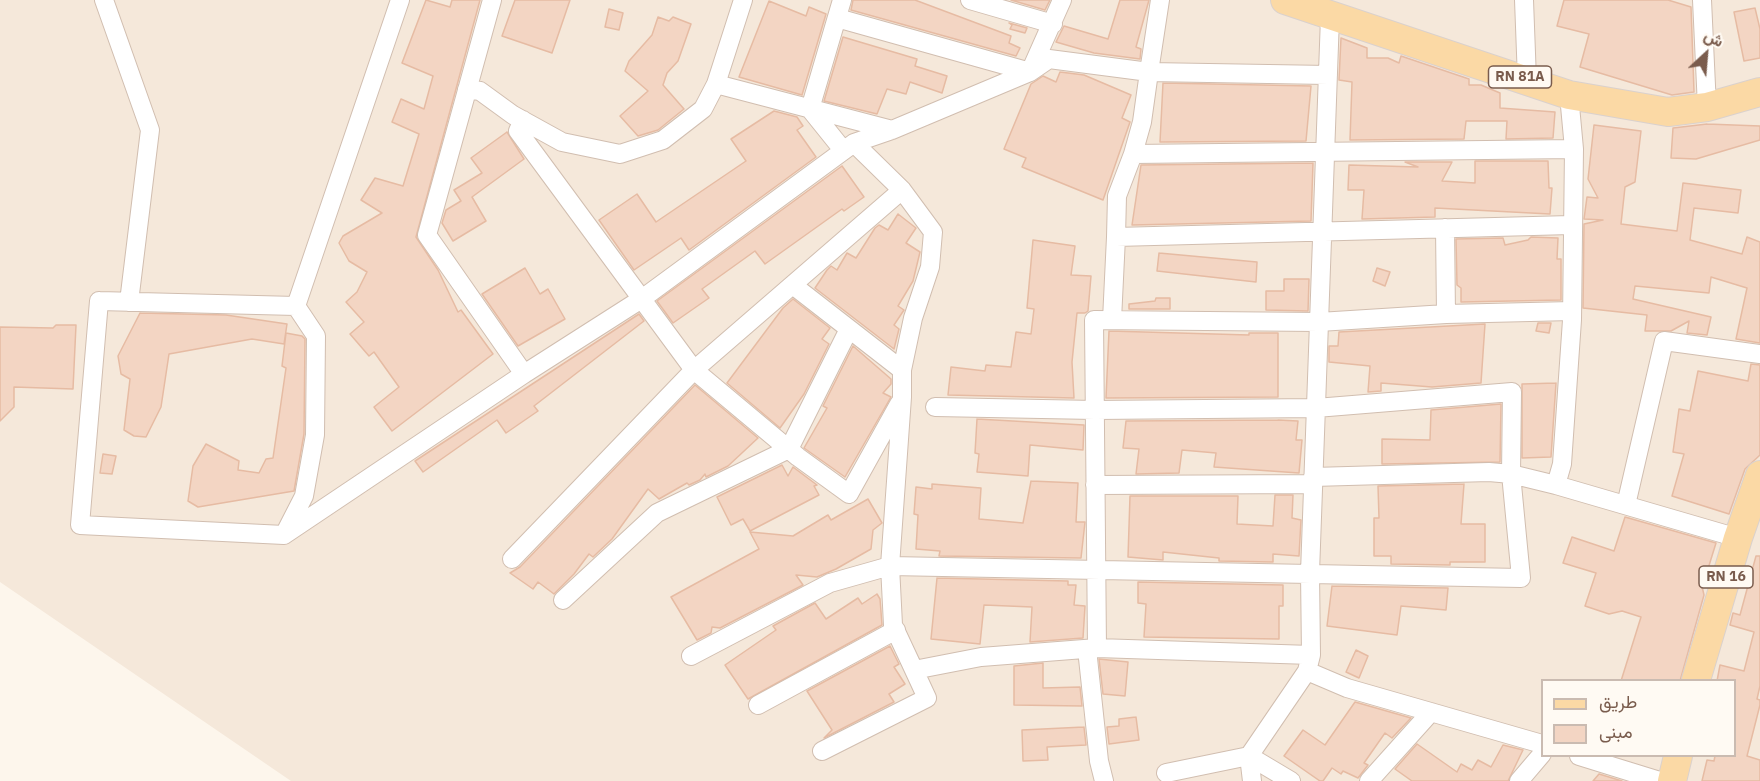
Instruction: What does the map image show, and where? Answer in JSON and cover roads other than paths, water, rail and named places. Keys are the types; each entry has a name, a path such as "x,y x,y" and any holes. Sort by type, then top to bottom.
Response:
{"main road":[{"name":"RN 81A","path":"1285,0 1330,17 1569,95 1668,112 1707,107 1760,92"},
{"name":"RN 16","path":"1697,679 1737,538 1760,475"},
{"path":"1662,781 1677,757"}],"street":[{"path":"104,0 150,130 129,302"},
{"path":"296,306 400,0"},
{"path":"492,0 427,235 524,374"},
{"path":"467,89 480,91 523,120 562,142 620,154 663,140 703,109 716,84 743,0"},
{"path":"970,0 1053,24"},
{"path":"1030,72 1062,0"},
{"path":"1112,320 1117,196 1142,122 1160,0"},
{"path":"1524,0 1527,80"},
{"path":"1702,0 1707,107"},
{"path":"810,109 839,9 1030,72"},
{"path":"1250,773 1309,663 1310,573 1330,17"},
{"path":"296,306 99,301 80,525 284,535 524,374 643,298 848,147 1030,72 1049,59 1149,72 1328,75"},
{"path":"716,84 892,130"},
{"path":"1556,485 1562,464 1572,312 1571,225 1574,149 1569,95"},
{"path":"810,109 848,147 902,190 933,232 930,267 913,318 902,370 890,566 893,625 927,698 822,751"},
{"path":"523,120 518,131 694,370 789,449 849,494 902,398"},
{"path":"1133,154 1325,150 1574,149"},
{"path":"512,559 694,370 794,286 902,190"},
{"path":"1116,237 1571,225"},
{"path":"1445,228 1446,314"},
{"path":"794,286 902,370"},
{"path":"284,535 304,496 315,435 316,336 296,306"},
{"path":"1104,781 1099,761 1092,649 1096,568 1094,320 1319,322 1446,314 1572,312"},
{"path":"563,600 657,513 789,449 849,329"},
{"path":"1626,505 1664,341 1760,354"},
{"path":"691,656 830,583 890,566 1096,568 1521,578 1511,474 1512,392 1316,408 1095,410 935,407"},
{"path":"1095,484 1313,481 1489,472 1511,474 1556,485 1737,538"},
{"path":"758,705 896,630"},
{"path":"914,670 981,657 1092,649 1309,663 1347,688 1541,744"},
{"path":"1369,781 1431,712"},
{"path":"1519,781 1541,755"},
{"path":"1582,757 1662,781"},
{"path":"1167,773 1250,773 1291,781"}]}
